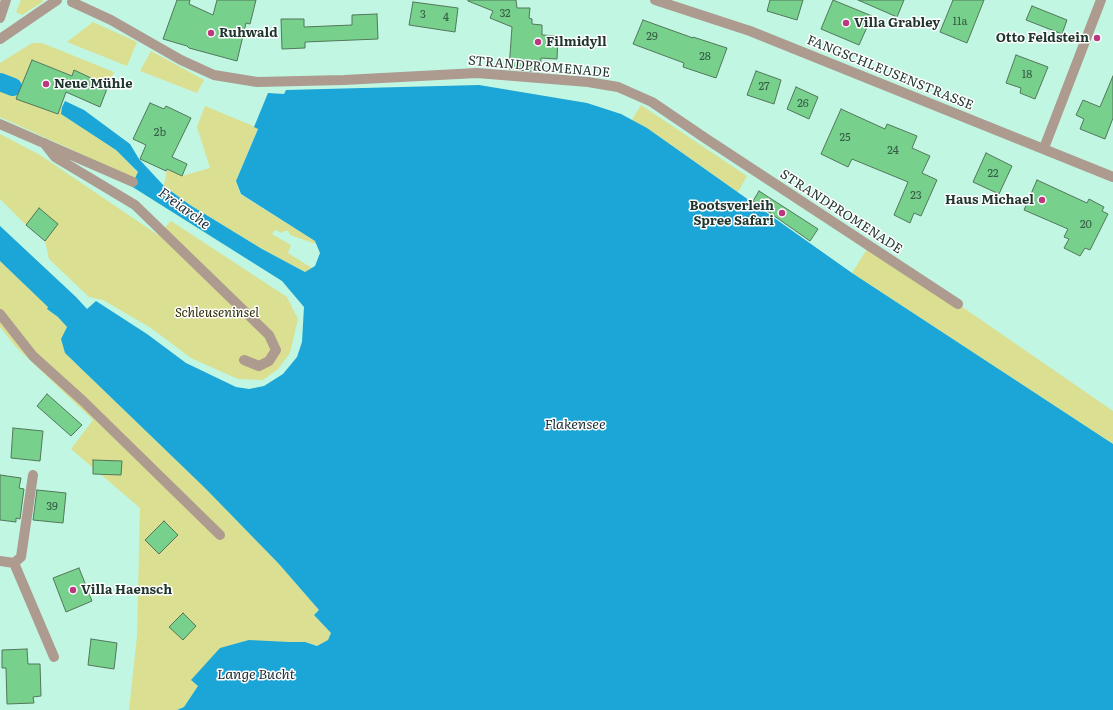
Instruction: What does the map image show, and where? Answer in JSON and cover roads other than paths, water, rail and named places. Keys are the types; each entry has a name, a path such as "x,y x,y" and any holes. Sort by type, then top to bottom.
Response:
{"street":[{"path":"0,18 6,0"},
{"path":"0,39 57,0 74,1"},
{"name":"FANGSCHLEUSENSTRASSE","path":"655,0 750,32 1044,148 1113,177"},
{"path":"1044,148 1101,0"},
{"name":"STRANDPROMENADE","path":"74,1 182,60 214,75 257,82 344,80 477,73 588,82 618,87 652,102 958,304"},
{"path":"0,124 133,182"},
{"path":"44,144 54,157 135,205 269,335 276,350 269,361 259,366 244,360"},
{"path":"0,314 33,356 83,401 220,535"},
{"path":"0,561 14,563 21,557 33,475"},
{"path":"14,563 54,658"}],"water":[{"name":"Flakensee","path":"479,85 587,103 621,114 647,128 852,273 1113,444 1113,710 177,710 184,707 198,686 191,680 220,648 249,640 305,642 317,646 328,640 331,633 314,615 319,610 279,564 206,489 65,353 61,339 67,327 58,317 47,309 48,307 0,261 0,226 87,309 96,301 147,334 186,363 236,387 249,389 264,386 283,374 297,357 302,342 304,307 282,281 131,186 138,172 116,150 61,114 65,101 84,110 130,144 139,159 164,186 190,205 262,249 305,272 315,266 320,253 315,241 241,194 236,181 258,129 254,127 268,93 284,94 286,90"}],"waterway":[{"path":"0,82 13,87"}],"place":[{"name":"Villa Grabley","path":"846,23"},
{"name":"Ruhwald","path":"211,33"},
{"name":"Otto Feldstein","path":"1097,38"},
{"name":"Filmidyll","path":"538,42"},
{"name":"Neue Mühle","path":"46,84"},
{"name":"Haus Michael","path":"1042,200"},
{"name":"Bootsverleih Spree Safari","path":"782,213"},
{"name":"Villa Haensch","path":"73,590"}],"water label":[{"name":"Freiarche","path":"184,209"},
{"name":"Lange Bucht","path":"256,675"}],"park label":[{"name":"Schleuseninsel","path":"217,313"}]}
